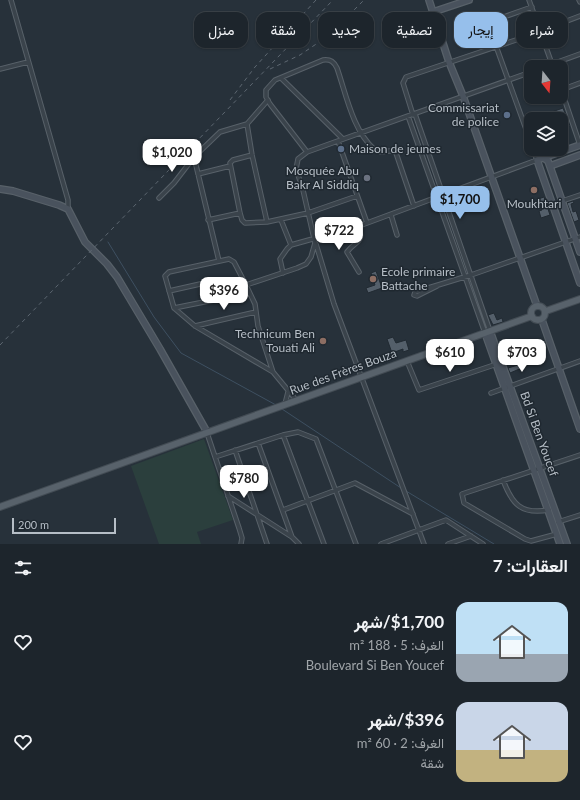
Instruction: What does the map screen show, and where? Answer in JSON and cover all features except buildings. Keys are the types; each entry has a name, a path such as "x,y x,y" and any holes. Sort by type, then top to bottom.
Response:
{"main road":[{"path":"429,0 433,12 469,0"},
{"path":"445,48 537,306"},
{"path":"580,145 537,160 580,283"},
{"path":"550,166 580,155"},
{"path":"544,158 548,161 562,201 578,237 580,252"},
{"path":"0,189 19,193 68,209 85,242 107,264 117,277 160,349 206,432"},
{"path":"546,311 580,299"},
{"path":"537,306 546,311"},
{"path":"537,306 533,309 532,316 535,319 542,320"},
{"path":"542,320 546,311"},
{"name":"Rue des Frères Bouza","path":"0,506 532,316"},
{"path":"542,320 580,429"},
{"name":"Bd Si Ben Youcef","path":"488,332 556,523 567,544"},
{"name":"Bd Si Ben Youcef","path":"560,533 560,544"}],"street":[{"path":"11,0 68,200 68,209"},
{"path":"529,0 534,12"},
{"path":"508,15 532,7"},
{"path":"568,20 580,16"},
{"path":"488,332 465,277 437,196 403,85 404,79 490,48"},
{"path":"497,48 524,124"},
{"path":"547,48 551,60"},
{"path":"566,60 580,54"},
{"path":"305,153 268,100 266,94 268,86 275,80 324,60 332,60 337,68 359,133 373,149 378,152 395,151 414,206"},
{"path":"0,69 28,62"},
{"path":"424,544 334,304 315,241 296,169 298,159 305,153 524,74"},
{"path":"281,78 343,140"},
{"path":"568,87 580,83"},
{"path":"160,198 174,183 194,157 220,132 247,124 268,100"},
{"path":"566,104 580,145"},
{"path":"412,115 443,194 471,275 488,332"},
{"path":"247,124 252,155 267,222"},
{"path":"338,141 367,223"},
{"path":"252,155 230,162 240,213 242,220 245,223 267,222 308,214 357,196"},
{"path":"283,272 280,259 291,245 315,241 391,215 437,196 537,160 536,156"},
{"path":"194,157 219,261"},
{"path":"198,174 230,166"},
{"path":"562,201 580,195"},
{"path":"208,220 240,213"},
{"path":"391,215 398,235"},
{"path":"281,220 291,245"},
{"path":"359,226 361,236 360,241 347,252 359,272"},
{"path":"437,286 417,296 414,295 415,292 471,275 578,237"},
{"path":"246,285 306,264 311,257 315,241"},
{"path":"273,372 195,326 174,308 165,277 168,272 229,259 232,260 254,301 260,334 273,372 296,400"},
{"path":"169,291 209,282"},
{"path":"174,308 249,293"},
{"path":"195,326 256,312"},
{"path":"407,361 419,390 499,363"},
{"path":"491,393 580,361"},
{"path":"283,405 288,392"},
{"path":"206,432 216,457 243,544"},
{"path":"216,457 283,435 298,432 316,439 356,544"},
{"path":"283,435 324,544"},
{"path":"258,443 292,537"},
{"path":"235,450 267,544"},
{"path":"560,533 531,541 464,503 462,494 580,455"},
{"path":"503,480 512,501 518,507 537,512 551,509"},
{"path":"283,510 355,483 413,514"},
{"path":"228,496 292,537 299,544"},
{"path":"556,523 580,515"},
{"path":"381,544 446,520 483,544"},
{"path":"448,544 471,536"}],"green space":[{"path":"204,439 233,520 197,532 201,544 159,544 131,466"}],"waterway":[{"path":"108,242 154,317 181,353 276,405"},
{"path":"282,409 401,488"},
{"path":"406,491 494,544"}],"railway":[{"path":"230,100 255,67 316,0"},
{"path":"0,345 333,0"},
{"path":"270,69 300,55 328,36 364,0"}],"place":[{"name":"Commissariat de police","path":"507,115"},
{"name":"Maison de jeunes","path":"341,149"},
{"name":"Mosquée Abu Bakr Al Siddiq","path":"367,178"},
{"name":"Moukhtari","path":"534,190"},
{"name":"Ecole primaire Battache","path":"373,279"},
{"name":"Technicum Ben Touati Ali","path":"323,341"}]}
